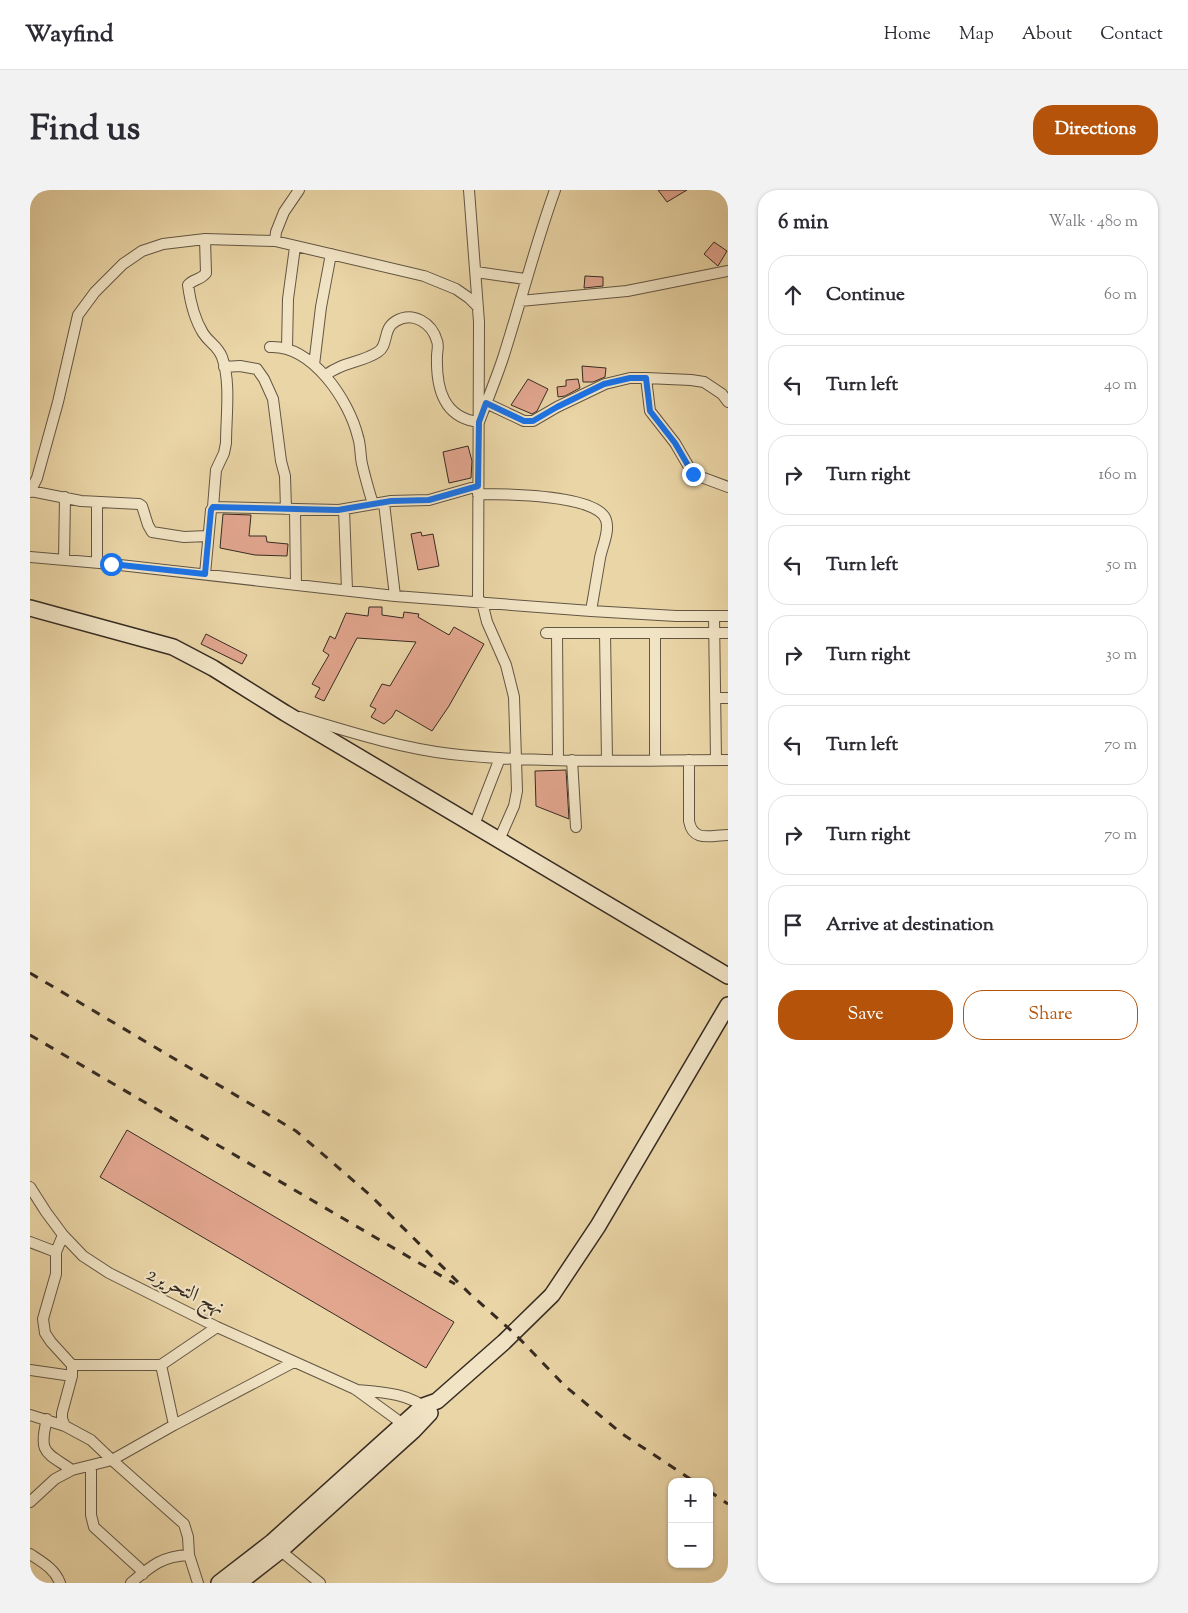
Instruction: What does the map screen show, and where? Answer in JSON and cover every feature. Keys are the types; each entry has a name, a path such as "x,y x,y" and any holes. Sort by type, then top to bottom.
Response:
{"main road":[{"path":"30,608 173,648 213,668 285,713 728,976"},
{"path":"239,1583 276,1546 504,1342 552,1295 580,1254 728,1005"},
{"path":"219,1583 276,1546"}],"street":[{"path":"275,241 276,232 284,212 299,190"},
{"path":"470,190 478,307 480,601 511,682 514,697 517,759 517,792 514,806 499,840"},
{"path":"479,422 502,360 525,278 555,190"},
{"path":"205,239 206,273 188,285 202,332 210,342 218,347 224,367 226,398 226,443 224,454 216,470 205,574"},
{"path":"208,536 184,537 152,532 142,506 139,504 81,501 30,492 37,478 58,402 78,315 95,292 123,264 142,251 163,244 205,239 275,241 424,276 442,282 469,298 478,307"},
{"path":"287,348 288,298 295,247"},
{"path":"314,365 321,307 331,254"},
{"path":"520,301 627,291 728,271"},
{"path":"476,272 525,278"},
{"path":"326,375 336,367 361,360 381,351 386,330 394,322 407,316 418,318 428,325 437,341 438,374 442,399 449,408 463,418 479,422"},
{"path":"270,347 287,348 296,352 326,375 354,424 362,462 378,504 395,596"},
{"path":"224,367 240,366 257,369 264,379 273,400 281,461 291,509 296,585"},
{"path":"486,403 524,421 533,421 604,384 630,378 704,382 722,394 728,402"},
{"path":"646,378 650,411 675,443 693,474 728,487"},
{"path":"30,460 42,461"},
{"path":"213,507 344,509 429,500 478,490 581,502 592,507 606,518 607,522 592,611"},
{"path":"64,560 65,497"},
{"path":"97,563 98,502"},
{"path":"344,509 347,590"},
{"path":"30,557 205,574 395,596 592,611 676,616 728,616"},
{"path":"714,616 716,760"},
{"path":"558,760 552,633 728,634"},
{"path":"604,633 607,760"},
{"path":"655,633 655,760"},
{"path":"715,698 728,698"},
{"path":"285,713 369,738 449,753 517,759 728,760"},
{"path":"474,825 500,758"},
{"path":"572,760 576,827"},
{"path":"689,760 689,814 691,831 701,836 728,835"},
{"name":"نهج التحرير2","path":"30,1187 63,1235 83,1256 109,1273 218,1327 355,1389 408,1428"},
{"path":"63,1235 56,1252 56,1274 43,1319 45,1333 72,1365 72,1376 62,1413 65,1426"},
{"path":"30,1242 56,1252"},
{"path":"72,1365 161,1365 218,1327"},
{"path":"30,1502 55,1479 72,1470 112,1460 294,1362"},
{"path":"161,1365 174,1425"},
{"path":"30,1370 72,1376"},
{"name":"نهج التحرير2","path":"355,1389 398,1395 431,1406"},
{"path":"30,1415 65,1426 91,1440 184,1524 188,1537 189,1555 198,1583"},
{"path":"46,1419 42,1441 43,1447 46,1452 72,1470"},
{"path":"91,1466 91,1515 94,1527 139,1568 143,1574"},
{"path":"276,1546 320,1583"},
{"path":"30,1554 51,1569 58,1576 60,1583"},
{"path":"131,1583 157,1562 174,1555 189,1555"}],"building":[{"path":"658,190 687,190 667,202"},
{"path":"714,242 727,251 718,266 704,254"},
{"path":"585,276 603,277 603,286 584,288"},
{"path":"582,366 606,368 605,377 593,382 583,382"},
{"path":"528,379 548,389 537,411 532,414 511,405"},
{"path":"578,379 580,388 565,396 558,397 557,387 566,386 566,380"},
{"path":"468,446 472,461 471,478 449,483 443,452"},
{"path":"223,514 251,515 249,536 266,536 267,542 288,544 287,556 255,555 220,548"},
{"path":"421,532 422,536 433,534 439,566 418,570 411,534"},
{"path":"369,607 382,607 382,615 403,618 404,612 419,614 418,617 449,635 454,627 484,644 449,706 432,731 396,710 392,717 384,724 371,717 376,709 370,706 382,684 390,686 416,642 357,638 324,701 315,697 320,688 312,684 329,655 323,651 330,636 335,639 346,613 368,616"},
{"path":"206,634 247,655 242,664 201,644"},
{"path":"566,770 569,819 536,806 535,771"},
{"path":"127,1130 454,1322 426,1368 100,1177"}],"railway":[{"path":"30,973 296,1131 370,1195 469,1293 514,1333 565,1386 621,1433 689,1478"},
{"path":"30,1035 455,1284"},
{"path":"713,1494 728,1504"}],"route":[{"path":"111,564 205,574 211,510 213,507 338,510 391,501 411,502 429,500 478,486 479,422 486,403 524,421 533,421 604,384 630,378 646,378 650,411 675,443 693,474"}]}
